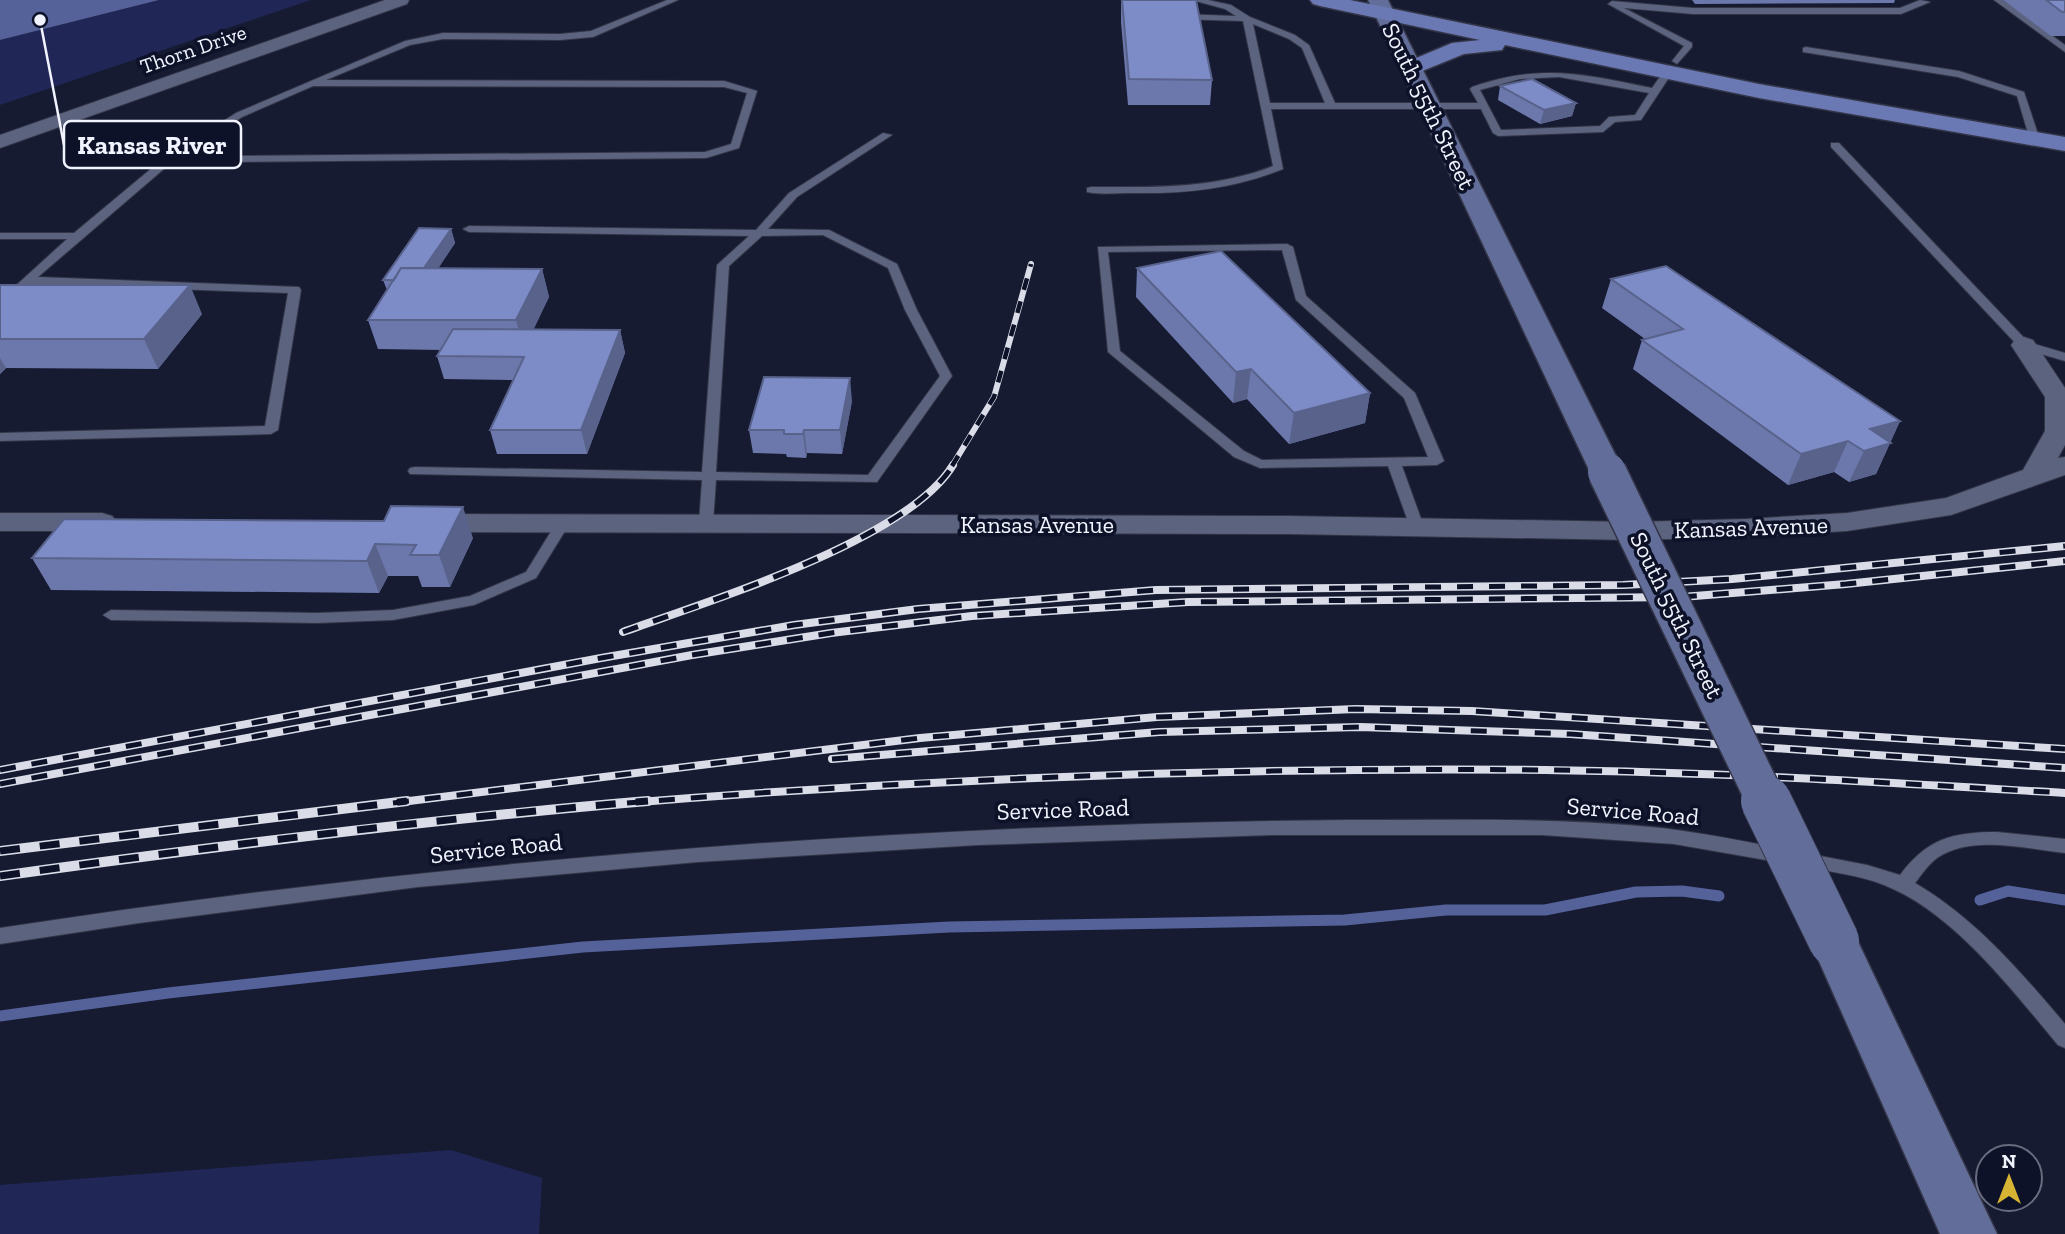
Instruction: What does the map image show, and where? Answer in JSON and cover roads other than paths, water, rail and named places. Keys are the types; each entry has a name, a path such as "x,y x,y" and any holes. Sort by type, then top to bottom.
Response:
{"main road":[{"path":"1320,0 1380,4 1667,75"},
{"path":"1380,4 1532,44 1667,75 1898,117 2034,133 2065,130"},
{"name":"South 55th Street","path":"1380,4 1834,941 1969,1234"},
{"path":"1410,69 1461,48 1532,44"},
{"path":"2034,133 2065,144"}],"street":[{"name":"Thorn Drive","path":"0,142 401,0"},
{"path":"2024,345 2058,397 2059,431 2034,476"},
{"name":"Kansas Avenue","path":"398,523 1417,527 1631,531 1847,522 1951,506 2065,465"},
{"path":"0,522 124,522"}],"lane":[{"path":"0,307 77,236 162,165 239,116 408,43 443,36 560,37 593,34 674,0"},
{"path":"1196,0 1228,7 1247,19 1292,37 1306,47 1331,106"},
{"path":"1610,2 1693,11 1902,11 1926,2 1924,0"},
{"path":"1998,0 2065,50"},
{"path":"1610,2 1689,46 1638,118 1612,119 1603,129 1498,133 1475,89 1503,79 1529,75 1667,75"},
{"path":"1171,17 1247,19"},
{"path":"1091,190 1220,187 1257,177 1279,167 1247,19"},
{"path":"1805,50 1959,74 2021,94 2034,133"},
{"path":"162,165 222,159 706,155 735,146 752,91 724,84 312,83"},
{"path":"1266,106 1484,106"},
{"path":"706,523 723,265 759,233 793,195 887,135"},
{"path":"1835,145 2024,345 2065,357"},
{"path":"415,471 872,479 946,376 911,310 893,266 825,232 468,229"},
{"path":"0,236 77,236"},
{"path":"1287,247 1300,297 1410,396 1437,461 1394,462 1260,464 1239,454 1114,352 1102,249 1287,247"},
{"path":"0,437 271,430 295,290 28,279"},
{"path":"1394,462 1417,527"},
{"path":"111,615 317,618 393,615 474,600 531,575 563,523"},
{"name":"Service Road","path":"0,936 321,891 550,866 843,843 1169,830 1484,827 1605,830 1662,835 1732,846 1869,872 1903,885 1942,909 2032,1000 2065,1039"},
{"path":"1903,885 1931,853 1965,840 2004,840 2065,846"}],"waterway":[{"path":"0,1016 168,993 583,947 949,927 1345,920 1446,910 1545,910 1636,892 1682,891 1719,896"},
{"path":"1980,900 2008,891 2065,900"}],"railway":[{"path":"952,466 994,397 1031,264"},
{"path":"623,632 752,586 851,543 894,519 929,492 953,465"},
{"path":"0,770 601,658 794,625 918,609 1156,590 1623,585 1732,579 2065,546"},
{"path":"0,784 692,655 831,633 972,616 1188,602 1682,597 1846,584 2065,561"},
{"path":"393,803 920,738 1157,717 1356,709 1472,711 2065,749"},
{"path":"832,759 1159,732 1360,727 1570,734 2065,768"},
{"path":"627,803 971,781 1315,770 1675,773 2065,793"},
{"path":"0,851 407,801"},
{"path":"0,876 324,834 648,801"}],"place":[{"name":"Kansas River","path":"40,20"}]}
